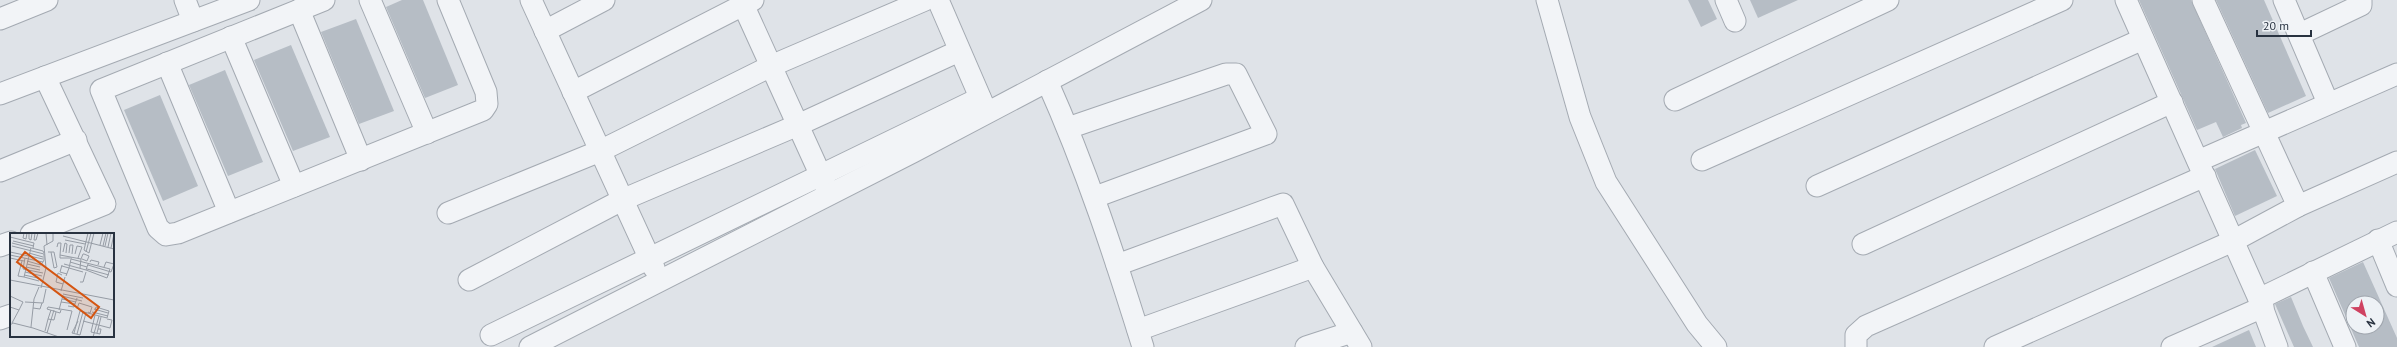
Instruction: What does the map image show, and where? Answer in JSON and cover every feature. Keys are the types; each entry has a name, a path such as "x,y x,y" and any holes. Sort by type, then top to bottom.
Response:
{"street":[{"path":"0,19 47,0"},
{"path":"185,0 194,21"},
{"path":"0,94 249,0"},
{"path":"324,0 101,90 158,228 166,235 178,233 484,110 487,104 486,92 448,0"},
{"path":"370,0 427,133"},
{"path":"531,0 660,281"},
{"path":"545,31 604,0"},
{"path":"448,213 600,151 771,66 925,0"},
{"path":"938,0 983,106"},
{"path":"491,335 820,174 1047,81 1201,0"},
{"path":"1547,0 1580,117 1606,182 1693,317 1716,347"},
{"path":"1726,0 1735,21"},
{"path":"1702,160 2062,0"},
{"path":"2126,0 2261,303 2277,347"},
{"path":"2203,0 2262,132 2298,206"},
{"path":"2284,0 2300,34 2328,103"},
{"path":"2300,34 2361,5 2361,0"},
{"path":"573,92 746,2 771,66 829,195"},
{"path":"1675,100 1879,2"},
{"path":"299,10 360,160"},
{"path":"231,37 294,186"},
{"path":"1817,186 2143,39"},
{"path":"469,280 622,200 798,125 960,51"},
{"path":"167,63 229,212"},
{"path":"1068,128 1226,74 1236,74 1266,134 1095,197"},
{"path":"1856,347 1856,335 1866,326 2201,168 2262,132 2397,74"},
{"path":"39,232 104,204 76,140 45,77"},
{"path":"1047,81 1068,128 1095,197 1141,339 1313,267"},
{"path":"1863,244 2172,102"},
{"path":"530,347 829,195 983,106"},
{"path":"0,171 76,140"},
{"path":"1995,347 2233,241 2298,206 2397,162"},
{"path":"1117,265 1283,204 1313,267 1357,339 1306,347"},
{"path":"2172,347 2261,303 2312,272 2397,232"},
{"path":"2378,240 2397,286"},
{"path":"0,246 10,242"},
{"path":"2312,272 2345,347"},
{"path":"0,319 10,315"}],"building":[{"path":"402,0 423,0 458,85 425,98 386,7"},
{"path":"1688,0 1708,0 1717,19 1701,27"},
{"path":"1750,0 1798,0 1758,18"},
{"path":"2139,0 2191,0 2246,123 2241,125 2242,128 2223,137 2216,122 2197,130"},
{"path":"2216,0 2264,0 2306,96 2268,113"},
{"path":"356,19 394,111 359,124 321,32"},
{"path":"291,45 330,137 293,151 254,60"},
{"path":"225,70 263,162 228,176 189,85"},
{"path":"160,95 198,186 163,201 124,110"},
{"path":"2255,150 2277,196 2235,216 2215,169"},
{"path":"2363,262 2378,295 2345,295 2345,315 2329,278"},
{"path":"2291,297 2313,347 2294,347 2275,304"},
{"path":"2385,311 2397,338 2397,347 2359,347 2354,335 2385,335"},
{"path":"2249,330 2256,347 2212,347"}]}
